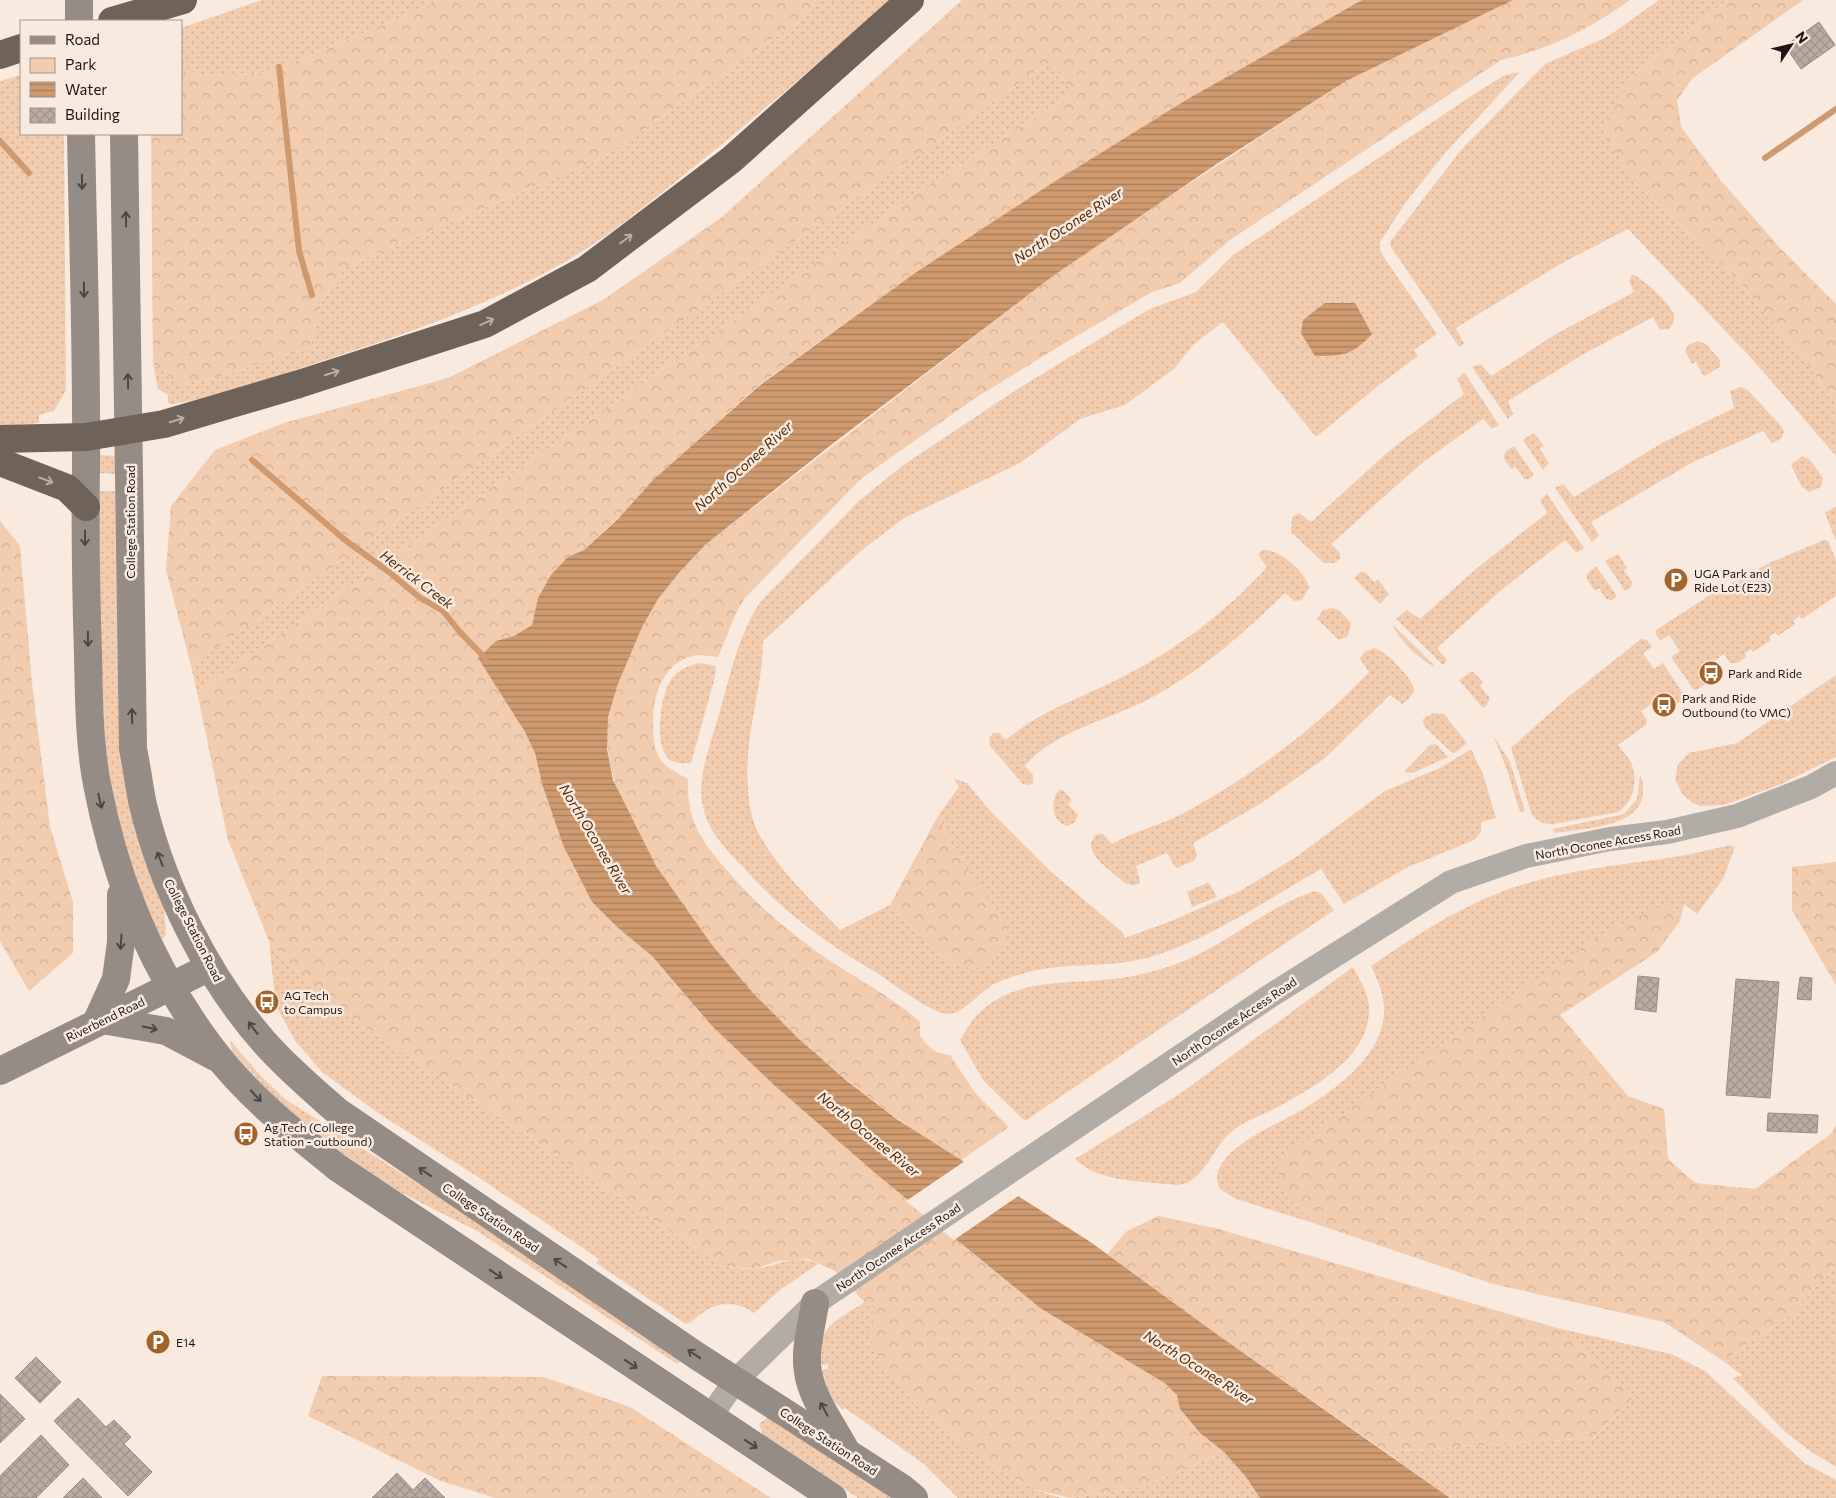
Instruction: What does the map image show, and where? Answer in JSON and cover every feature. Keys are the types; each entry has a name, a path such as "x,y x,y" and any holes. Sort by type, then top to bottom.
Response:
{"highway":[{"path":"115,20 183,0"},
{"path":"0,439 86,437 164,424 290,387 485,324 587,268 731,160 910,0"},
{"path":"0,54 20,48"},
{"path":"0,462 67,488 86,507"}],"main road":[{"path":"79,0 79,20"},
{"path":"122,0 122,20"},
{"path":"81,135 89,693 96,782 112,853 120,876 147,942 170,988 222,1061 274,1116 338,1168 834,1498"},
{"name":"College Station Road","path":"124,135 133,749 143,805 158,855 176,898 210,967 234,1005 264,1043 336,1111 735,1381 847,1452 914,1498"},
{"path":"120,876 121,942 116,979 99,1022 166,1031 222,1061"},
{"name":"Riverbend Road","path":"0,1071 210,967"},
{"path":"815,1303 807,1355 808,1372 812,1388 847,1452"}],"street":[{"name":"North Oconee Access Road","path":"710,1417 735,1381 815,1303 1126,1095 1270,996 1451,882 1526,856 1610,839 1667,832 1737,816 1811,787 1836,773"}],"green space":[{"path":"262,0 441,0 270,72 204,75 182,70 182,28"},
{"path":"441,0 816,0 806,16 602,158 347,266 323,298 310,348 205,381 177,383 153,363 151,135 182,135 182,70 204,75 270,72"},
{"path":"816,0 892,0 706,157 619,226 572,258 500,295 443,319 384,341 249,385 191,401 171,404 168,403 168,395 158,389 153,363 177,383 205,381 310,348 323,298 347,266 602,158 806,16"},
{"path":"962,0 1362,0 1186,100 1049,185 915,273 759,385 653,480 633,504 584,550 568,557 538,598 532,625 514,636 496,641 478,658 525,732 535,753 542,784 563,845 592,902 617,927 652,956 712,1026 774,1085 875,1173 1040,1308 1166,1384 1177,1394 1180,1409 1200,1433 1224,1452 1142,1487 1070,1498 1032,1489 980,1458 913,1402 880,1360 870,1337 873,1311 835,1271 808,1259 778,1261 755,1269 722,1266 326,1001 269,941 228,840 197,692 914,195 1073,93 1051,61 191,666 166,570 171,506 215,450 284,423 448,378 603,300 722,217"},
{"path":"1513,0 1630,0 1600,20 1569,37 1536,50 1501,60 1230,240 1180,283 1152,292 1068,341 974,399 907,446 862,478 745,598 736,613 718,657 699,655 678,662 664,678 659,688 653,721 653,736 656,750 665,765 688,779 688,795 694,821 713,854 767,912 792,933 832,962 910,1013 920,1022 920,1036 932,1049 950,1055 976,1094 1009,1127 960,1161 868,1097 825,1062 744,984 708,942 675,897 646,849 622,802 608,753 607,719 611,702 638,635 663,592 705,545 1053,276 1135,219 1346,81"},
{"path":"1659,0 1728,0 1628,79 1635,182 1736,278 1805,361 1836,404 1836,456 1752,359 1628,229 1562,263 1456,328 1464,344 1459,347 1391,247 1390,242 1461,150 1545,64 1607,37"},
{"path":"1728,0 1803,0 1693,78 1677,100 1681,127 1722,182 1782,250 1836,304 1836,404 1805,361 1736,278 1635,182 1603,133 1628,79"},
{"path":"1051,61 1073,93 914,195 197,692 191,666"},
{"path":"1520,72 1446,152 1406,202 1380,242 1380,250 1385,259 1437,334 1414,350 1418,356 1316,437 1223,322 1193,345 1174,369 1125,405 1080,419 1020,463 904,518 862,550 763,641 763,654 747,766 749,802 759,834 786,873 840,930 890,905 918,936 952,964 976,969 953,847 938,816 959,787 953,778 967,783 991,812 1049,870 1122,932 1125,938 1171,921 1238,892 1296,857 1385,791 1442,767 1471,749 1483,774 1496,818 1481,822 1481,832 1474,840 1406,868 1344,904 1321,869 1236,919 1168,951 1131,961 1050,968 1005,979 992,985 960,1010 949,1014 941,1013 920,1002 832,945 784,908 755,880 711,829 704,811 701,790 707,754 732,667 747,626 761,601 859,501 902,466 1019,388 1111,332 1150,309 1196,292 1233,255 1479,91 1505,75"},
{"path":"20,75 20,135 64,135 66,390 54,411 39,415 39,423 0,426 0,81"},
{"path":"1632,275 1649,285 1672,311 1674,319 1669,329 1660,330 1653,317 1582,355 1508,401 1513,414 1508,419 1472,367 1481,364 1491,376 1556,334 1634,292 1629,281"},
{"path":"1698,341 1706,344 1720,360 1720,367 1705,376 1696,362 1692,364 1685,351 1688,345"},
{"path":"1464,372 1499,425 1492,429 1483,419 1423,462 1331,544 1340,553 1340,559 1334,563 1324,563 1291,532 1292,517 1299,513 1311,522 1389,451 1464,394 1457,379"},
{"path":"1741,387 1748,390 1782,427 1784,431 1781,439 1772,443 1763,431 1693,462 1591,522 1599,535 1592,542 1555,488 1563,484 1574,497 1662,443 1734,408 1730,391"},
{"path":"1534,433 1544,446 1540,449 1549,463 1543,470 1523,440"},
{"path":"1514,446 1534,475 1529,479 1524,479 1516,467 1511,469 1504,458 1505,452"},
{"path":"99,455 115,456 115,474 99,473"},
{"path":"1802,456 1810,460 1823,478 1821,487 1809,492 1802,487 1791,465"},
{"path":"99,491 116,491 155,886 164,908 166,935 163,939 161,939 143,898 119,826 105,749 100,621"},
{"path":"1547,494 1584,548 1577,553 1565,540 1499,592 1437,648 1447,660 1443,665 1396,619 1407,610 1420,619 1476,569 1547,513 1540,500"},
{"path":"1836,506 1836,541 1825,513"},
{"path":"0,521 20,546 32,683 50,827 73,902 73,953 29,991 0,941"},
{"path":"1824,540 1828,541 1836,560 1836,596 1802,619 1799,616 1793,621 1795,624 1778,636 1775,632 1769,637 1771,640 1753,652 1751,649 1745,653 1746,657 1737,663 1730,663 1724,654 1700,671 1705,679 1705,685 1696,690 1693,689 1671,657 1680,651 1669,635 1660,641 1655,632 1656,630 1710,595 1769,563"},
{"path":"1262,550 1269,550 1283,557 1302,574 1309,587 1302,600 1294,601 1285,593 1221,650 1187,676 1135,706 1067,734 1052,743 1025,766 1033,775 1033,782 1030,785 1023,784 990,746 989,738 993,733 999,733 1006,740 1034,720 1111,683 1183,641 1236,599 1267,567 1258,555"},
{"path":"1618,554 1627,568 1624,570 1632,582 1631,587 1625,591 1605,561"},
{"path":"1596,566 1617,596 1612,600 1606,599 1599,588 1595,591 1587,579 1587,574"},
{"path":"1360,572 1366,573 1374,582 1378,579 1389,594 1380,604 1354,578"},
{"path":"1332,608 1339,610 1351,623 1348,636 1339,640 1317,619 1323,610"},
{"path":"1393,625 1436,667 1425,661 1411,649 1399,636"},
{"path":"1641,639 1647,640 1652,647 1643,653 1654,669 1663,663 1684,695 1683,700 1675,705 1666,694 1641,711 1647,720 1646,725 1618,745 1630,760 1634,772 1631,798 1618,812 1553,824 1540,822 1531,812 1511,748 1568,697"},
{"path":"1374,648 1392,659 1409,679 1414,690 1409,699 1402,704 1390,695 1325,758 1260,804 1193,843 1197,855 1195,860 1177,868 1167,853 1136,866 1140,881 1139,884 1132,885 1125,883 1099,861 1091,847 1092,841 1097,834 1103,834 1112,844 1182,814 1233,784 1281,751 1326,713 1369,672 1360,659 1364,652"},
{"path":"700,663 716,666 715,677 691,763 676,763 666,755 662,745 660,721 662,707 668,684 673,677 685,668"},
{"path":"1472,671 1483,682 1480,686 1490,698 1487,705 1483,708 1459,680"},
{"path":"1836,675 1836,757 1779,785 1724,805 1700,806 1683,795 1675,780 1678,764 1689,753 1737,743"},
{"path":"1433,713 1444,714 1467,743 1455,753 1451,752 1424,726 1423,719"},
{"path":"1493,735 1510,762 1525,811 1520,812 1507,770"},
{"path":"1436,744 1448,757 1415,772 1406,773 1405,771 1430,745"},
{"path":"1640,775 1643,793 1640,805 1632,813 1608,825 1554,833 1553,829 1624,814 1637,799"},
{"path":"1059,790 1063,790 1072,800 1068,804 1078,815 1075,822 1068,826 1062,824 1055,816 1053,805"},
{"path":"938,816 953,847 1006,927 1003,948 995,957 976,969 952,964 918,936 890,905"},
{"path":"1730,845 1735,847 1723,879 1697,914 1684,904 1680,921 1665,904 1281,1189 1313,1223 1236,1199 1220,1189 1217,1176 1221,1164 1231,1153 1258,1133 1297,1113 1323,1096 1354,1071 1369,1054 1383,1024 1384,1013 1382,995 1371,966 1432,926 1463,909 1518,886 1562,875 1681,856"},
{"path":"1836,862 1836,985 1792,910 1792,867"},
{"path":"1207,883 1210,884 1217,897 1192,907 1187,892"},
{"path":"1315,891 1321,893 1334,910 1025,1121 983,1080 960,1040 980,1012 994,1001 1010,993 1043,985 1123,978 1167,967 1184,961 1217,944 1282,905"},
{"path":"1666,904 1680,921 1657,952 1560,1015 1628,1096 1664,1109 1668,1159 1695,1183 1755,1189 1831,1134 1836,1125 1836,1265 1792,1314 1723,1361 1664,1322 1493,1284 1313,1223 1281,1189 1277,1160 1600,935"},
{"path":"269,941 326,1001 722,1266 754,1269 801,1259 818,1264 780,1290 754,1313 741,1306 721,1305 707,1310 686,1324 596,1263 599,1259 475,1175 378,1113 322,1072 296,1042 276,1006"},
{"path":"1353,967 1366,993 1369,1009 1367,1027 1360,1042 1349,1057 1336,1070 1305,1092 1250,1120 1227,1135 1195,1178 1186,1183 1176,1185 1122,1180 1096,1173 1075,1159 1181,1093"},
{"path":"230,1040 260,1075 285,1099 472,1218 683,1361 677,1364 477,1231 392,1188 365,1170 313,1131 266,1088 232,1051"},
{"path":"1158,1216 1215,1228 1557,1328 1635,1396 1593,1438 1386,1452 1211,1330 1107,1254 1127,1231"},
{"path":"1836,1265 1836,1467 1810,1451 1785,1432 1733,1378 1742,1375 1723,1361 1792,1314"},
{"path":"865,1302 873,1311 870,1337 913,1402 980,1458 1032,1489 1062,1498 958,1498 924,1464 845,1408 843,1410 829,1397 818,1375 824,1369 828,1369 828,1364 823,1365 817,1358 822,1337 839,1318"},
{"path":"1557,1328 1671,1354 1705,1371 1804,1463 1836,1480 1836,1498 1450,1498 1386,1452 1594,1438 1635,1396"},
{"path":"322,1376 544,1377 630,1407 771,1498 495,1498 441,1481 308,1416"},
{"path":"768,1417 894,1498 858,1498 763,1435 759,1424"},
{"path":"1224,1452 1246,1477 1260,1498 1070,1498 1142,1487"}],"water":[{"name":"North Oconee River","path":"1362,0 1513,0 1346,81 1218,163 1053,276 831,445 705,545 678,574 658,599 642,627 617,686 608,717 607,749 613,780 656,866 712,945 753,993 799,1039 847,1081 898,1120 1089,1241 1211,1330 1450,1498 1260,1498 1246,1477 1224,1452 1200,1433 1180,1409 1177,1395 1166,1384 1040,1308 875,1173 774,1085 712,1026 652,956 617,927 592,902 563,845 542,784 535,753 525,732 478,658 496,641 514,636 532,625 538,598 551,575 568,557 584,550 618,519 653,480 759,386 915,273 1049,185 1186,100"},
{"path":"1325,303 1355,303 1372,334 1359,346 1347,353 1333,356 1315,356 1301,333 1303,320"}],"pier":[{"path":"965,1161 1020,1195 954,1240 906,1201"}],"building":[{"path":"1819,22 1835,45 1801,69 1785,46"},
{"path":"1638,976 1659,978 1656,1012 1635,1009"},
{"path":"1800,977 1812,978 1811,1000 1797,999"},
{"path":"1736,979 1779,982 1770,1098 1726,1095"},
{"path":"1768,1113 1818,1115 1817,1133 1767,1131"},
{"path":"36,1357 61,1382 40,1403 15,1378"},
{"path":"0,1394 25,1419 0,1443"},
{"path":"78,1398 106,1427 114,1420 131,1437 124,1444 152,1472 128,1496 54,1421"},
{"path":"41,1435 69,1465 36,1498 0,1498 0,1476"},
{"path":"397,1473 413,1490 425,1478 445,1498 372,1498"},
{"path":"83,1478 102,1498 63,1498"}],"waterway":[{"path":"279,67 299,251 312,295"},
{"path":"1765,158 1836,109"},
{"name":"Herrick Creek","path":"0,141 29,173"},
{"name":"Herrick Creek","path":"252,460 345,540 419,597 443,611 486,659"}],"place":[{"name":"UGA Park and Ride Lot (E23)","path":"1676,580"},
{"name":"Park and Ride","path":"1711,673"},
{"name":"Park and Ride Outbound (to VMC)","path":"1664,705"},
{"name":"AG Tech to Campus","path":"267,1002"},
{"name":"Ag Tech (College Station - outbound)","path":"246,1134"},
{"name":"E14","path":"158,1342"}]}
